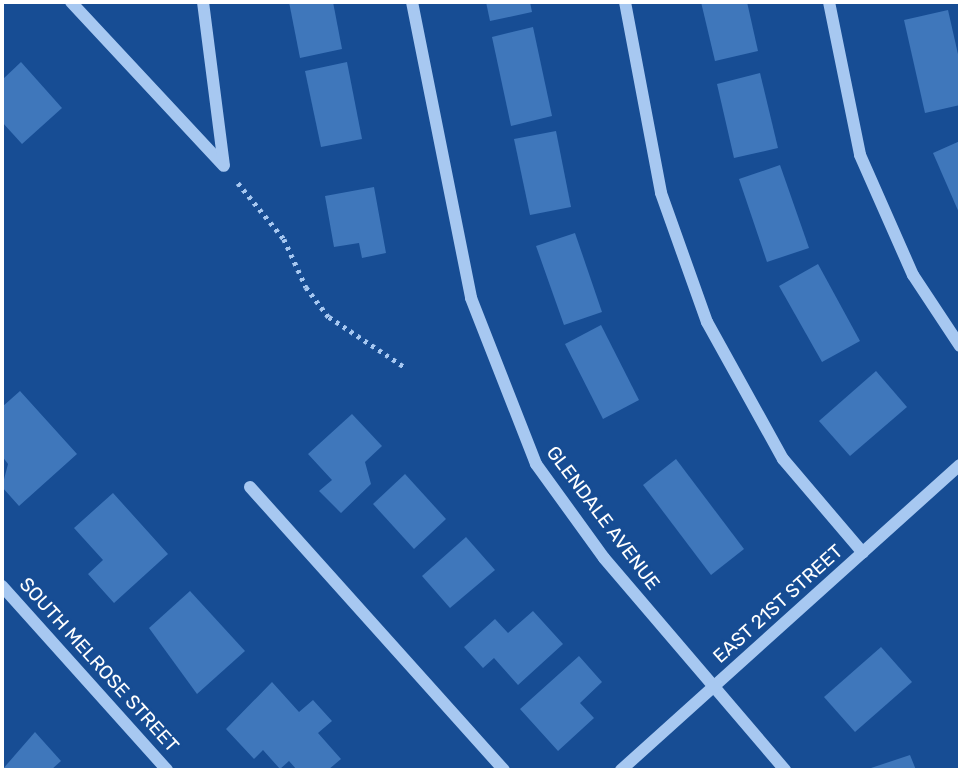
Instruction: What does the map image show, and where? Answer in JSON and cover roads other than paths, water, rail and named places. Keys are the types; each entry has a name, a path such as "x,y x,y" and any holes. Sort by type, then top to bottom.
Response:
{"street":[{"path":"71,2 224,166 203,2"},
{"name":"GLENDALE AVENUE","path":"412,2 471,298 536,464 713,688 785,770"},
{"path":"625,2 661,193 707,322 783,460 863,553"},
{"path":"829,2 860,155 913,275 960,346"},
{"name":"EAST 21ST STREET","path":"621,770 960,465"},
{"path":"250,487 504,770"},
{"name":"SOUTH MELROSE STREET","path":"2,586 167,770"}]}
